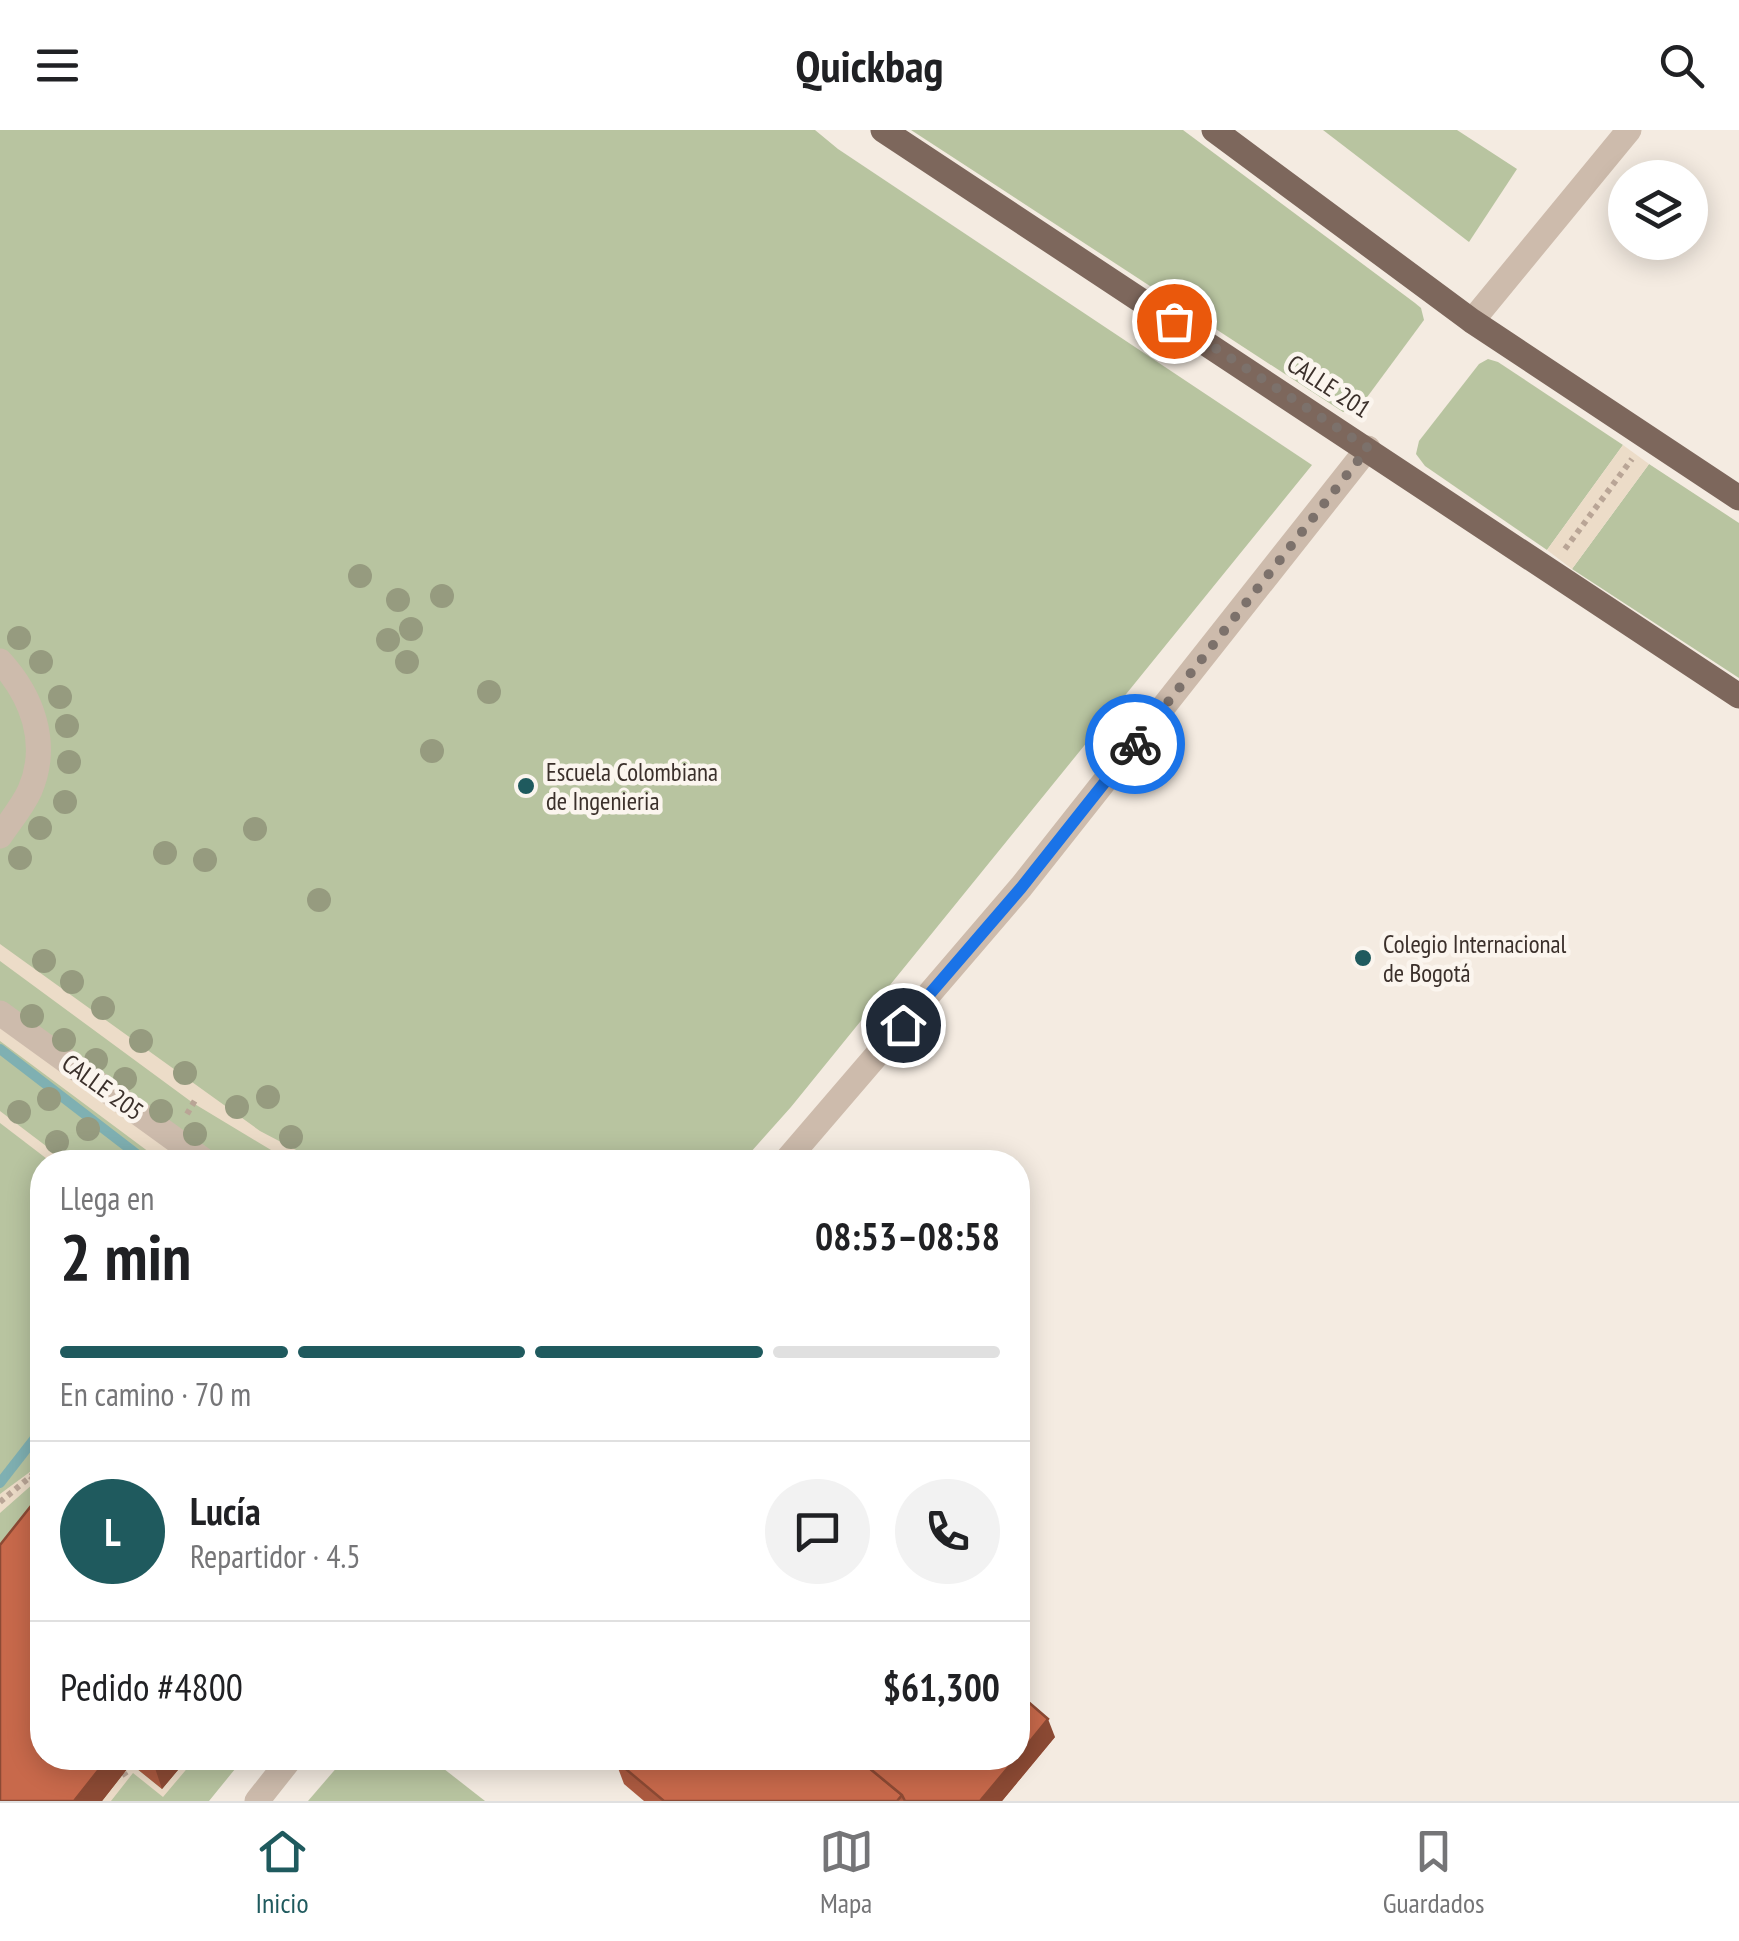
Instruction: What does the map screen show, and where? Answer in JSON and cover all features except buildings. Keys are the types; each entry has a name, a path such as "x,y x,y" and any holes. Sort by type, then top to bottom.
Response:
{"main road":[{"name":"CALLE 201","path":"883,130 1739,696"},
{"path":"1214,130 1472,321 1739,498"}],"street":[{"path":"1472,321 1628,130"},
{"path":"796,1150 1021,888 1368,448"},
{"path":"0,661 33,707 38,762 30,792 0,836"},
{"name":"CALLE 205","path":"0,1012 190,1150"},
{"path":"257,1801 282,1770"}],"path":[{"path":"1558,558 1636,454"},
{"path":"0,1502 30,1476"}],"green space":[{"name":"Escuela Colombiana de Ingenieria","path":"0,130 815,130 1312,465 753,1150 30,1150 30,1770 234,1770 209,1801 0,1801"},
{"path":"911,130 1183,130 1415,303 1424,320 1362,404 1343,412"},
{"path":"1323,130 1457,130 1517,169 1469,242"},
{"path":"1488,359 1623,445 1547,550 1425,466 1416,454 1419,441 1479,364"},
{"path":"1649,464 1739,523 1739,678 1572,569"},
{"path":"335,1770 445,1770 485,1801 308,1801"}],"shaded area":[{"path":"1623,445 1649,464 1572,569 1547,550"},
{"path":"0,944 260,1131 296,1150 271,1150 193,1103 0,961"},
{"path":"0,1025 172,1150 146,1150 0,1041"},
{"path":"0,1111 51,1150 35,1150 0,1123"},
{"path":"30,1472 30,1487 0,1513 0,1494"},
{"path":"126,1770 138,1770 162,1789 178,1770 186,1770 163,1797 133,1773 111,1801 102,1801"}],"waterway":[{"path":"0,1049 131,1150"},
{"path":"0,1483 30,1444"}],"way so far":[{"path":"1135,744 1368,448 1174,321"}],"place":[{"name":"Escuela Colombiana de Ingenieria","path":"526,786"},
{"name":"Colegio Internacional de Bogotá","path":"1363,958"}],"route":[{"path":"903,1025 1021,888 1135,744"}]}
